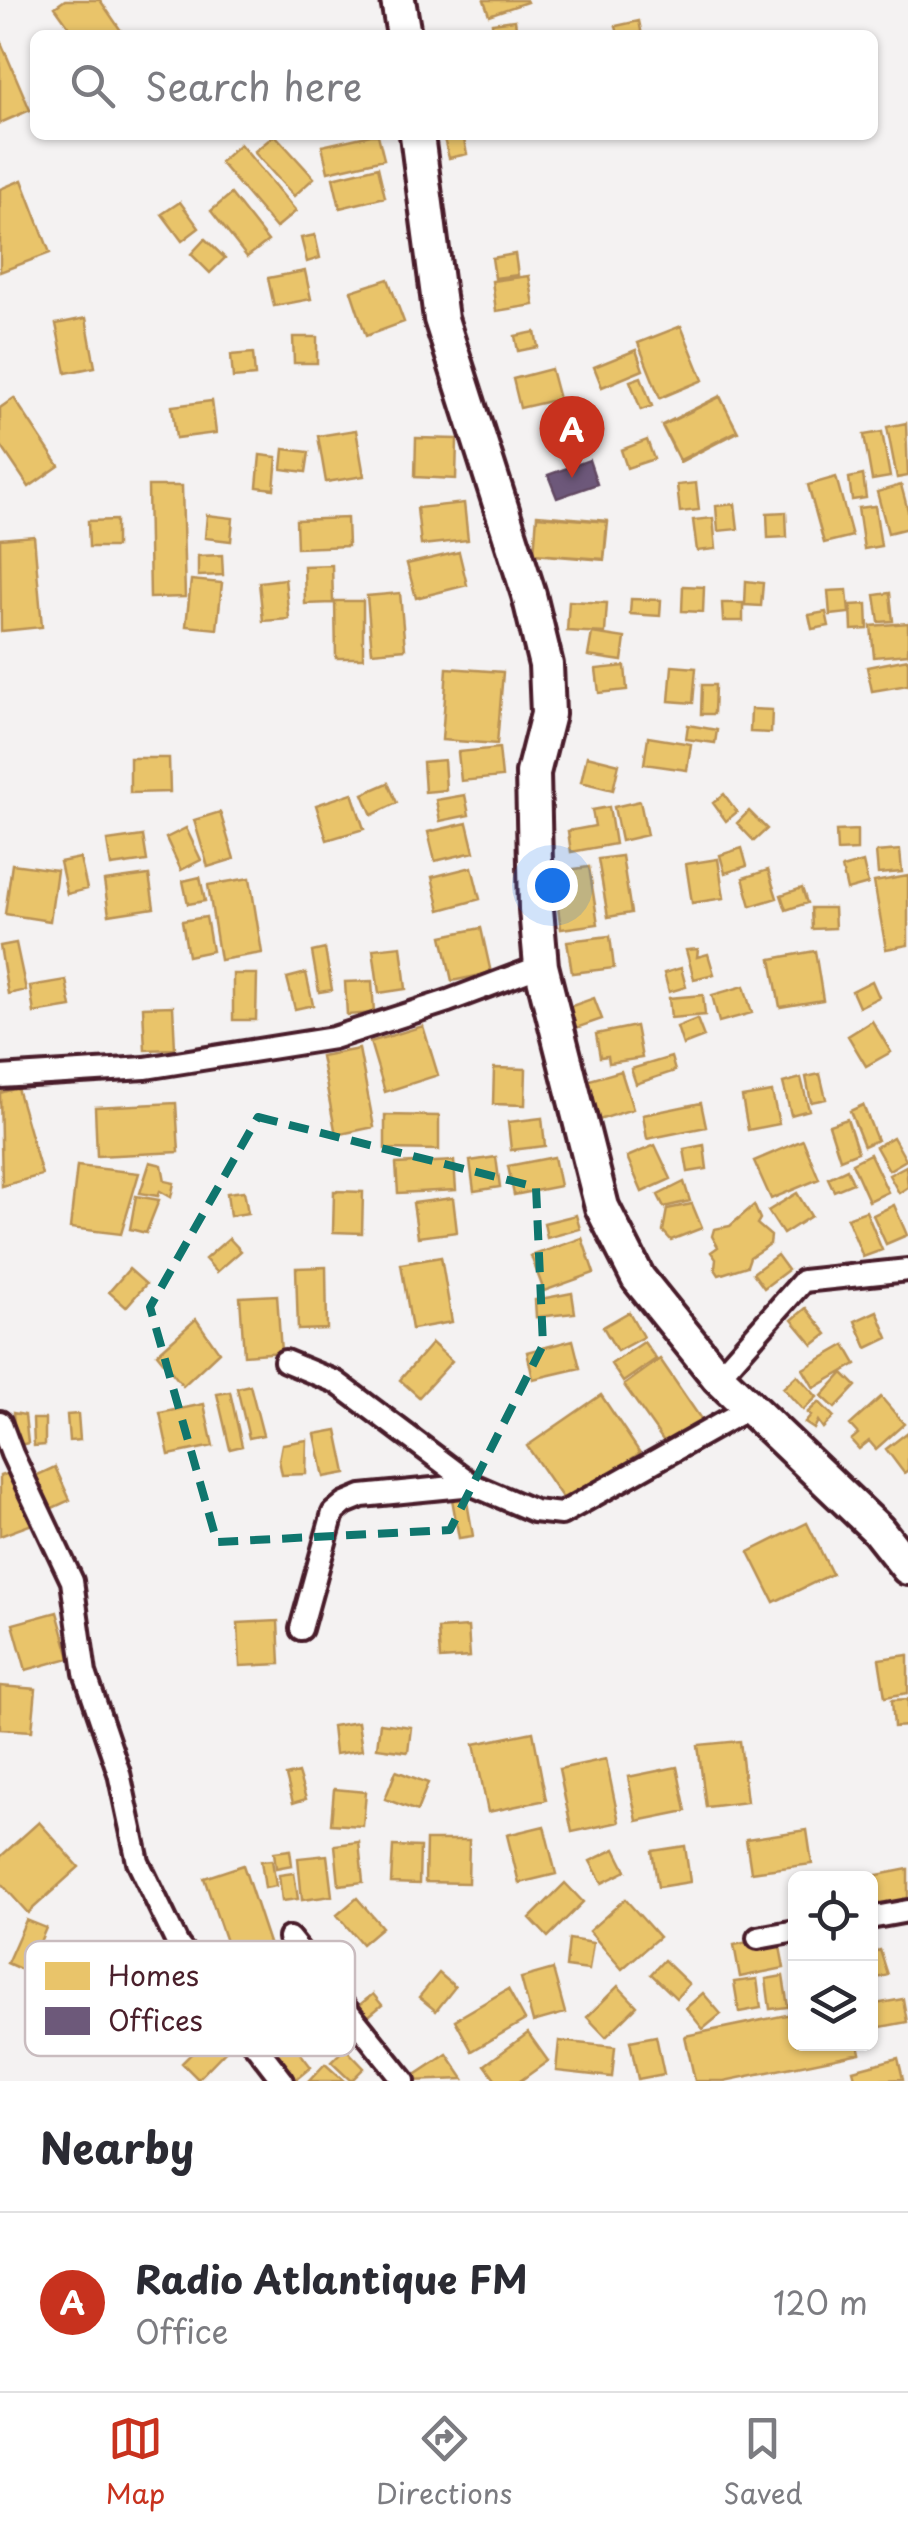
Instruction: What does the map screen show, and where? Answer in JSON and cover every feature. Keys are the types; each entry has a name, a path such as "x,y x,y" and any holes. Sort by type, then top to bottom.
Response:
{"main road":[{"path":"398,0 403,30"},
{"path":"418,140 441,319 529,595 546,665 548,714 533,773 541,966 602,1207 638,1278 718,1376 878,1530 908,1568"}],"street":[{"path":"0,1077 144,1068 333,1038 541,966"},
{"path":"718,1376 803,1281 908,1270"},
{"path":"285,1361 336,1382 473,1485 534,1512 561,1514 748,1408"},
{"path":"0,1422 72,1582 85,1673 119,1773 138,1862 176,1941"},
{"path":"301,1628 333,1513 362,1496 473,1485"},
{"path":"878,1917 908,1912"},
{"path":"758,1938 788,1932"},
{"path":"355,2020 404,2081"},
{"path":"263,2056 282,2081"}],"highlighted area":[{"path":"258,1117 536,1187 543,1345 450,1530 217,1542 150,1307"}],"building: Homes":[{"path":"65,0 100,0 121,30 71,30 55,7"},
{"path":"484,0 526,0 527,2 489,15"},
{"path":"515,20 516,30 493,30 492,23"},
{"path":"639,21 641,30 617,30 616,26"},
{"path":"0,40 30,110 0,123"},
{"path":"269,140 280,140 314,178 294,196 254,152"},
{"path":"349,140 379,140 384,159 328,172 322,146"},
{"path":"444,140 464,140 467,154 449,158"},
{"path":"240,144 296,211 276,228 220,162"},
{"path":"378,167 385,197 340,208 333,178"},
{"path":"22,180 50,253 0,272 0,189"},
{"path":"231,194 268,241 247,257 211,211"},
{"path":"180,202 199,228 182,241 162,214"},
{"path":"315,235 320,258 307,262 301,238"},
{"path":"205,239 225,258 210,273 191,254"},
{"path":"515,254 518,275 495,278 492,258"},
{"path":"305,271 311,299 274,306 268,278"},
{"path":"529,276 534,305 496,311 492,281"},
{"path":"388,279 404,322 366,336 351,291"},
{"path":"86,318 95,367 66,373 56,324"},
{"path":"681,326 703,380 660,398 638,343"},
{"path":"535,332 538,347 518,351 515,336"},
{"path":"293,337 317,337 317,363 294,363"},
{"path":"636,350 643,370 602,387 594,367"},
{"path":"253,353 255,376 233,378 231,355"},
{"path":"551,369 559,399 520,408 513,379"},
{"path":"641,377 652,406 641,410 630,381"},
{"path":"720,396 737,431 680,460 662,425"},
{"path":"720,397 738,432 680,462 662,426"},
{"path":"14,398 59,466 29,487 0,444 0,408"},
{"path":"212,401 216,433 176,438 172,406"},
{"path":"906,423 908,476 897,478 887,427"},
{"path":"356,430 364,476 326,482 318,436"},
{"path":"882,432 890,477 872,480 864,435"},
{"path":"416,438 457,439 456,479 415,477"},
{"path":"647,440 654,459 627,468 621,450"},
{"path":"284,449 309,452 306,472 282,469"},
{"path":"260,455 277,457 274,489 257,487"},
{"path":"863,475 866,498 852,500 849,478"},
{"path":"836,477 852,536 824,543 808,485"},
{"path":"696,483 699,510 680,512 677,485"},
{"path":"901,485 908,528 888,533 877,492"},
{"path":"148,486 182,486 185,597 150,598"},
{"path":"464,503 468,540 421,545 417,508"},
{"path":"735,504 738,529 718,531 716,506"},
{"path":"875,506 881,546 864,549 858,508"},
{"path":"786,512 787,537 768,538 767,513"},
{"path":"207,515 233,518 231,541 205,538"},
{"path":"537,515 607,521 604,559 534,554"},
{"path":"537,516 608,522 604,560 534,554"},
{"path":"347,518 348,546 297,548 296,520"},
{"path":"713,518 716,549 697,551 693,520"},
{"path":"116,520 116,547 89,547 88,521"},
{"path":"34,536 42,627 1,631 0,539"},
{"path":"459,552 467,585 416,598 407,564"},
{"path":"222,555 223,575 198,576 198,556"},
{"path":"332,565 333,603 305,604 304,566"},
{"path":"285,579 289,619 263,621 259,582"},
{"path":"191,580 222,583 217,629 186,626"},
{"path":"746,581 763,583 761,606 745,605"},
{"path":"683,586 704,587 703,612 682,611"},
{"path":"847,590 849,613 830,615 828,591"},
{"path":"400,593 405,649 372,652 367,596"},
{"path":"890,593 893,621 879,622 875,595"},
{"path":"631,599 661,600 660,616 630,614"},
{"path":"335,601 363,601 363,658 336,658"},
{"path":"569,601 607,603 605,633 567,631"},
{"path":"722,603 743,603 743,621 723,621"},
{"path":"867,604 868,629 852,630 851,605"},
{"path":"826,612 829,626 812,629 809,615"},
{"path":"908,623 908,654 874,657 871,626"},
{"path":"592,633 625,638 622,661 588,656"},
{"path":"908,659 908,685 872,691 867,667"},
{"path":"625,666 627,690 599,693 596,669"},
{"path":"672,666 696,668 693,703 669,701"},
{"path":"447,668 503,672 497,744 442,740"},
{"path":"702,685 715,685 714,714 701,714"},
{"path":"751,709 772,710 771,733 750,732"},
{"path":"688,725 717,730 715,743 686,739"},
{"path":"648,737 691,744 687,770 644,764"},
{"path":"499,748 502,777 461,781 458,752"},
{"path":"587,756 619,764 613,790 581,782"},
{"path":"130,758 169,758 170,792 130,793"},
{"path":"444,760 446,790 425,792 423,762"},
{"path":"388,783 397,803 372,815 363,794"},
{"path":"352,793 364,829 327,840 316,805"},
{"path":"724,794 737,812 726,821 713,803"},
{"path":"465,795 469,815 440,821 436,800"},
{"path":"640,801 647,835 621,841 614,807"},
{"path":"609,807 615,844 571,852 568,831 595,826 592,810"},
{"path":"749,811 767,829 754,841 737,823"},
{"path":"220,812 234,859 208,867 194,820"},
{"path":"467,823 474,852 435,861 428,832"},
{"path":"186,828 201,860 181,870 166,838"},
{"path":"857,830 857,850 837,851 836,831"},
{"path":"143,836 147,861 111,866 107,841"},
{"path":"742,848 747,866 725,873 720,855"},
{"path":"900,850 902,872 878,874 876,852"},
{"path":"622,856 631,913 608,917 598,859"},
{"path":"80,858 87,889 67,894 60,862"},
{"path":"718,859 724,898 692,903 686,864"},
{"path":"863,862 868,884 847,890 842,868"},
{"path":"12,864 57,870 50,921 5,914"},
{"path":"472,867 480,899 440,910 432,877"},
{"path":"589,867 598,924 561,929 553,872"},
{"path":"768,870 777,898 751,906 743,878"},
{"path":"149,875 154,908 109,915 104,881"},
{"path":"908,876 908,945 886,949 874,882"},
{"path":"200,877 205,901 188,904 183,881"},
{"path":"250,878 262,953 220,960 208,885"},
{"path":"802,888 807,903 786,910 781,895"},
{"path":"811,908 834,908 835,928 812,929"},
{"path":"206,917 212,951 188,956 182,921"},
{"path":"481,928 491,973 452,981 442,936"},
{"path":"610,936 614,968 572,973 567,941"},
{"path":"16,943 26,990 8,994 0,946"},
{"path":"401,946 406,989 379,993 373,949"},
{"path":"325,949 332,990 319,992 312,952"},
{"path":"698,949 697,957 708,954 714,974 694,979 686,950"},
{"path":"815,951 823,1000 780,1007 771,959"},
{"path":"681,968 686,987 669,992 664,973"},
{"path":"306,973 313,1005 295,1009 287,978"},
{"path":"233,974 257,974 256,1020 233,1020"},
{"path":"66,980 71,1007 34,1013 30,986"},
{"path":"372,981 374,1013 347,1015 345,982"},
{"path":"872,981 879,997 859,1007 852,991"},
{"path":"744,986 752,1013 719,1022 712,995"},
{"path":"703,995 705,1015 671,1018 669,998"},
{"path":"594,998 602,1019 576,1028 569,1007"},
{"path":"173,1006 175,1049 145,1050 143,1007"},
{"path":"697,1019 704,1037 683,1045 677,1027"},
{"path":"872,1021 891,1052 866,1066 848,1036"},
{"path":"423,1026 438,1075 385,1092 370,1042"},
{"path":"636,1026 642,1058 609,1063 608,1056 600,1057 596,1034"},
{"path":"359,1049 374,1127 336,1135 321,1056"},
{"path":"671,1057 675,1071 636,1084 631,1069"},
{"path":"494,1068 526,1069 525,1105 493,1104"},
{"path":"621,1071 633,1109 599,1120 586,1081"},
{"path":"820,1074 826,1099 811,1102 806,1077"},
{"path":"801,1078 809,1110 791,1115 783,1083"},
{"path":"17,1088 42,1175 2,1186 0,1093"},
{"path":"772,1092 779,1124 748,1130 742,1097"},
{"path":"176,1103 179,1152 97,1156 95,1107"},
{"path":"701,1103 706,1127 647,1139 643,1115"},
{"path":"863,1105 877,1140 864,1146 850,1111"},
{"path":"385,1115 439,1116 439,1150 385,1149"},
{"path":"542,1118 545,1146 511,1150 508,1122"},
{"path":"847,1119 858,1152 840,1159 829,1125"},
{"path":"893,1137 906,1160 889,1170 876,1147"},
{"path":"803,1140 819,1179 771,1199 754,1161"},
{"path":"655,1145 671,1179 642,1192 627,1157"},
{"path":"704,1145 707,1169 688,1172 684,1149"},
{"path":"870,1154 888,1192 869,1201 852,1163"},
{"path":"496,1157 500,1187 474,1191 470,1161"},
{"path":"554,1157 560,1186 514,1195 508,1166"},
{"path":"454,1161 456,1190 398,1193 396,1164"},
{"path":"150,1162 162,1165 165,1181 174,1183 171,1197 160,1191 158,1196 140,1193"},
{"path":"77,1166 139,1173 121,1234 70,1228"},
{"path":"906,1166 908,1187 899,1193 889,1175"},
{"path":"847,1169 853,1183 834,1191 828,1178"},
{"path":"684,1182 690,1201 664,1207 658,1195"},
{"path":"244,1191 248,1213 230,1216 227,1193"},
{"path":"334,1191 363,1192 362,1233 333,1232"},
{"path":"797,1193 811,1216 783,1234 768,1211"},
{"path":"136,1196 159,1200 146,1233 130,1229"},
{"path":"453,1198 457,1232 418,1237 413,1203"},
{"path":"692,1204 702,1228 671,1240 663,1231 667,1209"},
{"path":"754,1205 760,1219 757,1224 771,1236 770,1244 750,1257 747,1266 719,1275 711,1252 718,1247 712,1236 714,1229 730,1226"},
{"path":"894,1205 907,1235 886,1244 873,1215"},
{"path":"866,1211 882,1250 863,1257 847,1218"},
{"path":"576,1215 580,1229 547,1238 544,1223"},
{"path":"229,1238 241,1251 217,1272 205,1259"},
{"path":"582,1238 594,1273 544,1291 531,1256"},
{"path":"777,1255 788,1270 764,1288 753,1273"},
{"path":"441,1257 452,1322 412,1329 401,1264"},
{"path":"326,1267 327,1329 298,1330 296,1268"},
{"path":"129,1269 146,1284 126,1307 109,1292"},
{"path":"572,1293 575,1313 536,1317 535,1300"},
{"path":"277,1295 281,1352 244,1355 240,1297"},
{"path":"806,1308 827,1334 813,1345 792,1320"},
{"path":"877,1311 888,1338 867,1348 855,1321"},
{"path":"629,1312 643,1337 617,1351 603,1327"},
{"path":"196,1319 219,1352 183,1386 157,1354"},
{"path":"573,1340 580,1368 533,1379 527,1352"},
{"path":"644,1342 656,1359 623,1382 611,1364"},
{"path":"432,1343 452,1361 419,1397 400,1380"},
{"path":"845,1345 856,1364 814,1388 803,1369"},
{"path":"660,1359 705,1425 670,1450 624,1385"},
{"path":"843,1373 856,1386 835,1408 822,1396"},
{"path":"797,1375 817,1397 803,1410 783,1388"},
{"path":"250,1385 263,1435 249,1438 237,1388"},
{"path":"230,1392 242,1446 230,1449 217,1394"},
{"path":"601,1395 640,1453 566,1503 527,1446"},
{"path":"881,1397 904,1424 876,1449 869,1441 859,1449 851,1440 858,1434 850,1425"},
{"path":"819,1402 834,1417 823,1428 818,1421 814,1429 805,1423 811,1416 807,1413"},
{"path":"204,1404 213,1446 169,1455 160,1413"},
{"path":"13,1413 25,1415 28,1443 16,1446"},
{"path":"78,1414 80,1440 69,1441 67,1415"},
{"path":"33,1419 45,1419 45,1445 34,1446"},
{"path":"337,1430 346,1473 324,1477 315,1434"},
{"path":"908,1432 908,1470 904,1473 886,1449"},
{"path":"307,1440 306,1474 282,1475 282,1444"},
{"path":"55,1467 70,1500 48,1510 33,1477"},
{"path":"15,1471 35,1523 0,1536 0,1476"},
{"path":"466,1496 473,1536 459,1538 452,1499"},
{"path":"807,1523 832,1574 774,1602 749,1552"},
{"path":"57,1612 70,1658 26,1670 13,1624"},
{"path":"278,1621 280,1664 240,1666 238,1623"},
{"path":"468,1627 470,1657 440,1659 438,1629"},
{"path":"908,1655 908,1693 885,1697 879,1659"},
{"path":"0,1686 36,1689 32,1731 0,1729"},
{"path":"908,1699 908,1726 894,1727 892,1700"},
{"path":"358,1722 362,1750 335,1754 332,1726"},
{"path":"380,1723 411,1727 408,1752 377,1748"},
{"path":"533,1732 546,1800 488,1812 474,1744"},
{"path":"740,1741 747,1802 706,1807 698,1745"},
{"path":"606,1759 619,1822 572,1832 559,1769"},
{"path":"677,1767 686,1811 637,1821 628,1777"},
{"path":"396,1771 428,1783 417,1811 385,1799"},
{"path":"298,1773 306,1799 293,1803 286,1776"},
{"path":"334,1789 366,1792 363,1826 331,1824"},
{"path":"39,1822 79,1867 28,1913 0,1882 0,1857"},
{"path":"544,1826 556,1874 519,1883 507,1835"},
{"path":"807,1830 812,1864 751,1872 746,1839"},
{"path":"426,1840 469,1840 468,1883 425,1882"},
{"path":"359,1842 363,1882 339,1885 335,1845"},
{"path":"393,1846 420,1847 419,1884 391,1883"},
{"path":"685,1846 690,1882 658,1887 652,1851"},
{"path":"615,1849 626,1871 602,1883 590,1861"},
{"path":"290,1850 292,1865 276,1868 274,1852"},
{"path":"327,1855 332,1896 302,1900 298,1858"},
{"path":"272,1860 276,1886 265,1888 261,1861"},
{"path":"243,1865 268,1941 226,1941 204,1878"},
{"path":"908,1869 908,1908 878,1914 878,1875"},
{"path":"294,1873 298,1899 282,1901 279,1875"},
{"path":"565,1883 583,1902 548,1937 530,1918"},
{"path":"357,1898 382,1927 362,1944 337,1915"},
{"path":"625,1899 659,1937 622,1969 589,1931"},
{"path":"26,1920 46,1928 40,1941 25,1941 25,1971 7,1963"},
{"path":"778,1936 784,1968 740,1977 734,1945"},
{"path":"569,1939 593,1943 589,1970 566,1967"},
{"path":"878,1951 888,1975 878,1978 878,1961"},
{"path":"664,1960 689,1984 676,1998 651,1974"},
{"path":"553,1969 565,2013 533,2022 521,1978"},
{"path":"439,1973 455,1987 436,2011 419,1997"},
{"path":"783,1976 788,2007 770,2009 766,1979"},
{"path":"757,1979 761,2008 739,2012 734,1982"},
{"path":"618,1986 637,2006 606,2037 587,2017"},
{"path":"508,1989 525,2020 472,2051 455,2020"},
{"path":"703,1993 721,2014 703,2029 686,2008"},
{"path":"373,1994 382,2005 365,2019 356,2008"},
{"path":"903,1999 907,2022 878,2027 878,2004"},
{"path":"788,2015 788,2051 860,2053 724,2081 695,2081 685,2036"},
{"path":"528,2033 548,2061 520,2081 497,2081 485,2065"},
{"path":"656,2036 664,2074 638,2079 630,2041"},
{"path":"559,2041 615,2047 612,2077 556,2071"},
{"path":"447,2054 464,2079 408,2081 408,2080"},
{"path":"189,2056 220,2056 198,2079 182,2063"},
{"path":"303,2056 311,2067 294,2081 271,2057"},
{"path":"337,2056 353,2056 364,2068 351,2081 331,2062"},
{"path":"898,2058 903,2079 856,2081 853,2070"},
{"path":"325,2064 344,2081 309,2081"}],"building: Offices":[{"path":"589,460 597,484 557,498 548,475"}],"place":[{"name":"Radio Atlantique FM","path":"572,478"}]}
